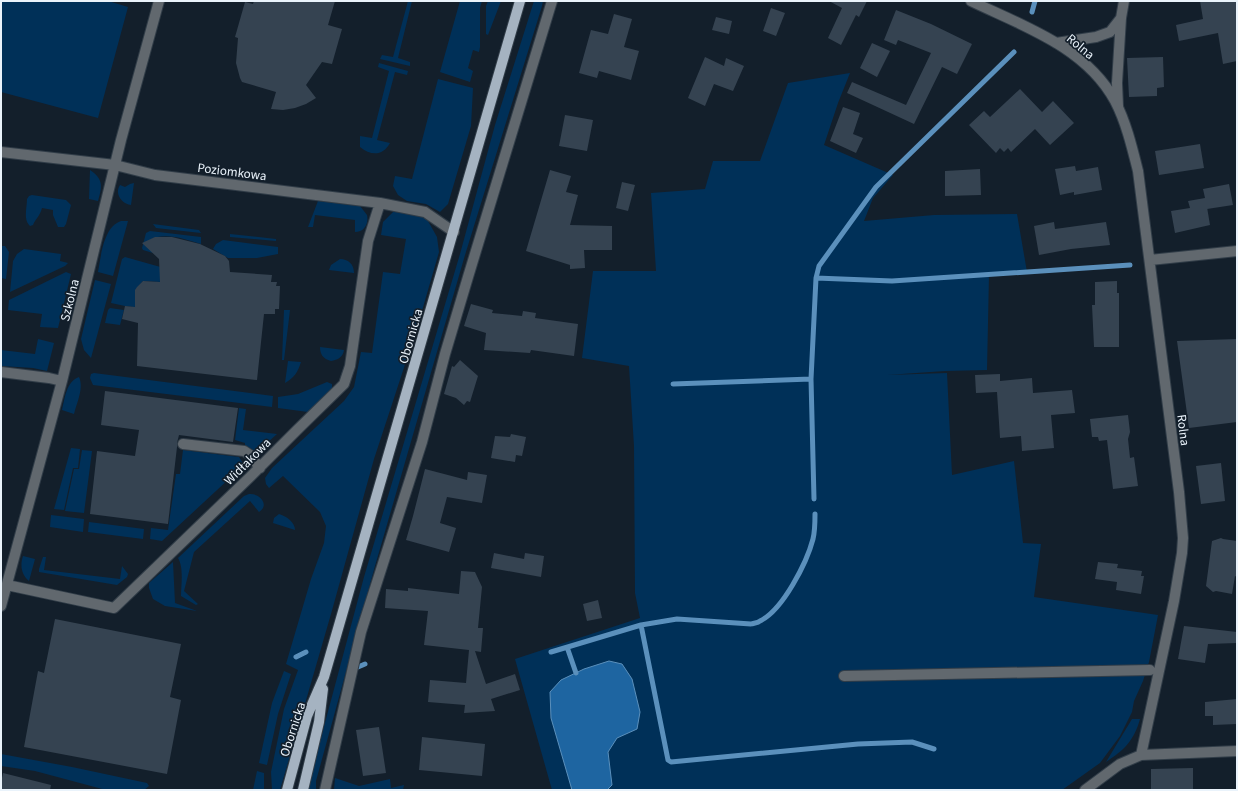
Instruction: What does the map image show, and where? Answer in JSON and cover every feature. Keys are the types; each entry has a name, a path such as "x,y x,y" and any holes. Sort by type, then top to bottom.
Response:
{"main road":[{"name":"Obornicka","path":"287,790 307,716 324,677 520,1"},
{"name":"Obornicka","path":"303,790 319,722 324,677"}],"street":[{"name":"Szkolna","path":"1,606 62,381 115,165 159,1"},
{"path":"325,790 361,632 422,442 466,284 552,1"},
{"path":"971,1 1056,43"},
{"name":"Rolna","path":"1118,109 1117,83 1124,1"},
{"name":"Rolna","path":"1056,43 1096,37 1110,32 1122,18"},
{"name":"Rolna","path":"1056,43 1093,73 1110,93 1128,135 1138,171 1179,492 1183,538 1182,553 1174,602 1141,755"},
{"name":"Poziomkowa","path":"1,152 115,165 155,175 380,204 425,212 454,232"},
{"name":"Widłakowa","path":"7,585 114,608 260,468 344,384 350,366 368,241 380,204"},
{"path":"1150,260 1237,251"},
{"path":"1,372 62,381"},
{"path":"183,444 244,451 250,455 260,468"},
{"path":"844,676 1150,670"},
{"path":"1085,790 1120,764 1141,755 1237,751"}],"shaded area":[{"path":"1,1 108,1 128,7 98,118 1,92"},
{"path":"408,1 412,1 398,58 410,62 410,66 380,59 382,55 393,57"},
{"path":"460,1 482,1 480,8 480,47 479,52 473,50 468,68 473,71 470,82 440,72"},
{"path":"488,1 501,1 488,35 486,34 486,6"},
{"path":"534,1 543,1 542,6 465,255 375,566 316,781 316,790 307,790 364,577 460,254 495,125"},
{"path":"379,63 408,71 407,75 395,72 377,140 390,143 384,150 372,153 360,147 360,136 372,138 389,71 378,67"},
{"path":"850,73 824,145 893,175 873,198 864,221 934,215 1017,214 1027,272 989,275 987,370 887,375 947,373 952,475 1014,461 1023,543 1041,544 1034,597 1158,615 1149,662 1143,681 1134,701 1132,712 1120,736 1100,763 1062,790 552,790 515,659 640,618 635,593 634,446 629,366 582,358 593,271 656,271 651,193 705,189 713,161 760,161 788,83"},
{"path":"438,79 473,88 471,126 448,204 440,212 426,204 407,201 398,195 393,186 395,176 412,179"},
{"path":"90,170 95,173 100,180 101,187 98,201 89,199"},
{"path":"134,183 131,205 122,201 118,195 118,188 120,185 125,187"},
{"path":"32,195 66,200 71,205 64,227 58,227 53,215 53,210 42,208 33,225 30,226 26,217 26,210 27,199"},
{"path":"318,201 360,206 367,215 365,227 361,231 355,232 355,220 315,215 313,227 308,227"},
{"path":"394,211 406,211 420,214 428,221 437,237 439,252 417,328 374,459 280,790 272,790 271,772 284,709 298,670 286,664 311,579 324,543 326,526 320,512 283,476 269,488 266,484 265,478 272,468 344,401 354,387 361,352 372,353 383,272 400,274 406,239 381,235 383,222"},
{"path":"121,221 128,221 113,276 98,272 104,243 110,229"},
{"path":"153,224 199,230 201,233 156,228"},
{"path":"150,231 201,237 201,244 167,236 154,238 148,241 153,253 143,250 142,248 146,233"},
{"path":"230,234 276,239 276,241 230,237"},
{"path":"223,240 278,247 278,254 257,258 228,258 213,249 216,244"},
{"path":"1,246 5,246 9,252 6,279 1,278"},
{"path":"24,249 61,254 60,261 68,263 65,266 10,292 13,261 17,254"},
{"path":"125,257 164,268 161,282 143,281 136,289 135,300 144,308 111,303 122,259"},
{"path":"340,259 346,260 350,263 353,267 354,273 329,270 331,265"},
{"path":"66,272 71,274 58,328 40,327 42,314 8,310 9,300"},
{"path":"95,280 111,284 91,358 84,350 81,339"},
{"path":"110,308 124,310 120,325 105,323 108,310"},
{"path":"284,310 290,310 284,360 282,360"},
{"path":"38,339 54,343 47,371 33,368 1,366 1,350 35,354"},
{"path":"320,347 344,350 343,355 336,360 331,361 322,356"},
{"path":"288,361 301,362 295,374 285,383"},
{"path":"94,373 273,396 272,407 93,385 90,378 91,374"},
{"path":"79,377 81,386 74,414 62,410 69,386"},
{"path":"327,382 332,384 332,389 308,412 278,408 278,397 298,394"},
{"path":"239,408 246,409 243,430 277,434 257,452 245,445 245,443 235,440"},
{"path":"71,448 80,449 78,468 73,468 64,510 54,509"},
{"path":"82,450 92,451 84,513 65,511 74,469 79,469"},
{"path":"183,450 239,457 244,465 162,541 150,539 151,528 168,530 176,474 180,474"},
{"path":"249,494 260,497 264,503 262,509 259,512 250,501 194,552 184,591 198,604 196,605 181,596 182,572 178,558 244,496"},
{"path":"279,514 290,520 295,527 295,530 273,523 274,518"},
{"path":"51,515 84,519 83,532 50,527"},
{"path":"89,522 144,529 143,539 88,532"},
{"path":"23,556 35,559 29,581 24,575 22,569"},
{"path":"43,557 46,557 44,570 120,579 122,566 128,574 127,577 117,585 39,572"},
{"path":"173,562 175,603 197,611 165,606 153,599 149,588 149,583"},
{"path":"609,661 622,664 632,679 640,712 637,729 617,738 608,752 612,785 607,790 572,790 551,718 550,692 561,680 584,669"},
{"path":"284,671 291,674 278,714 267,765 259,763 272,703"},
{"path":"1132,719 1140,719 1135,733 1123,749 1106,762"},
{"path":"1,754 147,783 149,786 144,790 106,790 35,771 1,766"},
{"path":"257,771 264,773 264,790 253,790"},
{"path":"335,778 359,786 390,779 391,788 404,785 403,790 334,790"}],"building":[{"path":"254,1 335,1 328,25 342,29 332,64 322,62 306,85 316,98 306,104 283,110 271,109 276,92 242,82 236,63 238,38 235,37 245,2 253,4"},
{"path":"829,1 867,1 859,17 856,15 841,45 828,38 842,8"},
{"path":"1200,1 1237,1 1237,61 1223,64 1218,33 1179,41 1176,25 1203,19"},
{"path":"771,8 785,13 776,36 763,31"},
{"path":"896,10 931,24 972,44 957,74 942,67 914,124 847,93 852,82 906,105 931,53 898,40 896,45 884,40"},
{"path":"614,14 632,19 624,47 639,51 631,80 599,71 597,78 579,73 591,30 608,34"},
{"path":"716,17 732,21 729,34 712,30"},
{"path":"872,43 890,51 877,77 860,68"},
{"path":"705,57 724,66 726,58 744,66 733,91 714,84 705,106 688,98"},
{"path":"1163,57 1164,87 1157,88 1157,96 1129,97 1127,58"},
{"path":"1020,89 1042,112 1053,101 1074,123 1050,145 1035,129 1011,152 1008,148 1004,152 1000,148 996,153 969,125 984,111 990,117"},
{"path":"843,107 860,113 853,134 863,138 856,153 830,141"},
{"path":"565,115 593,120 587,151 559,146"},
{"path":"1200,144 1204,168 1159,175 1155,151"},
{"path":"1075,166 1076,171 1098,167 1102,190 1074,195 1074,192 1060,195 1055,169"},
{"path":"980,169 981,195 945,196 945,171"},
{"path":"550,170 571,176 566,192 578,195 570,225 612,226 612,250 584,250 585,268 570,269 570,265 526,251"},
{"path":"622,182 635,185 628,211 616,208"},
{"path":"1229,184 1233,205 1207,209 1210,225 1175,233 1171,211 1190,208 1188,201 1205,198 1203,189"},
{"path":"1054,222 1055,229 1106,222 1110,245 1071,249 1039,255 1034,226"},
{"path":"155,237 172,237 200,244 225,256 229,261 230,272 272,275 271,282 277,282 276,286 280,286 279,309 275,309 275,314 264,314 257,380 137,366 138,323 122,319 125,306 135,307 135,290 143,281 160,282 159,259 142,243"},
{"path":"1117,281 1117,293 1119,293 1119,347 1094,347 1092,305 1095,305 1095,282"},
{"path":"471,304 493,310 492,313 522,316 523,311 536,313 535,318 578,324 574,356 531,350 530,353 484,350 486,333 464,326"},
{"path":"1237,339 1237,422 1189,428 1177,341"},
{"path":"460,360 478,376 470,402 467,401 464,405 456,398 444,394 452,366 454,367"},
{"path":"1000,374 1000,381 1032,378 1033,393 1072,390 1075,413 1051,415 1054,448 1022,451 1021,436 1000,438 997,392 976,393 975,375"},
{"path":"105,391 238,408 233,442 179,435 168,524 90,514 97,451 135,456 139,430 101,425"},
{"path":"1128,415 1130,432 1128,439 1130,458 1134,457 1138,486 1113,489 1107,440 1099,441 1098,437 1092,437 1090,419"},
{"path":"511,434 526,437 522,456 516,455 515,462 491,458 495,436 510,437"},
{"path":"1221,463 1225,501 1201,504 1196,466"},
{"path":"425,469 467,480 468,472 487,475 482,503 447,497 440,523 456,528 449,552 406,540"},
{"path":"1221,538 1237,541 1237,577 1235,576 1232,594 1216,591 1213,592 1206,586 1212,541"},
{"path":"494,553 524,559 525,553 544,556 541,577 491,568"},
{"path":"1098,562 1118,564 1117,568 1142,571 1141,576 1144,576 1141,594 1116,590 1117,582 1095,579"},
{"path":"461,571 475,572 482,587 478,628 483,628 481,652 475,651 486,684 515,674 520,690 491,699 495,711 464,713 465,705 428,702 430,680 466,683 469,650 424,645 428,611 385,608 386,589 408,591 408,588 459,594"},
{"path":"598,600 602,618 587,621 583,604"},
{"path":"55,619 181,644 170,697 181,700 167,774 24,747 38,671 44,673"},
{"path":"1184,626 1237,632 1237,643 1208,644 1205,663 1178,659"},
{"path":"1237,699 1237,724 1213,725 1213,716 1205,716 1205,702"},
{"path":"379,727 386,773 363,776 356,730"},
{"path":"422,737 485,744 482,776 419,770"},
{"path":"1193,768 1193,790 1151,790 1151,769"},
{"path":"3,773 51,785 50,790 1,790"}],"waterway":[{"path":"1032,12 1035,1"},
{"path":"814,499 811,379 816,278 819,266 876,187 1014,52"},
{"path":"816,278 892,281 1130,265"},
{"path":"673,384 811,379"},
{"path":"551,652 641,625 677,619 751,624 759,622 777,607 800,572 813,539 815,530 815,514"},
{"path":"641,625 668,760 671,762 858,744 912,742 934,749"},
{"path":"567,647 576,673"},
{"path":"296,657 306,652"},
{"path":"358,667 365,664"}]}
